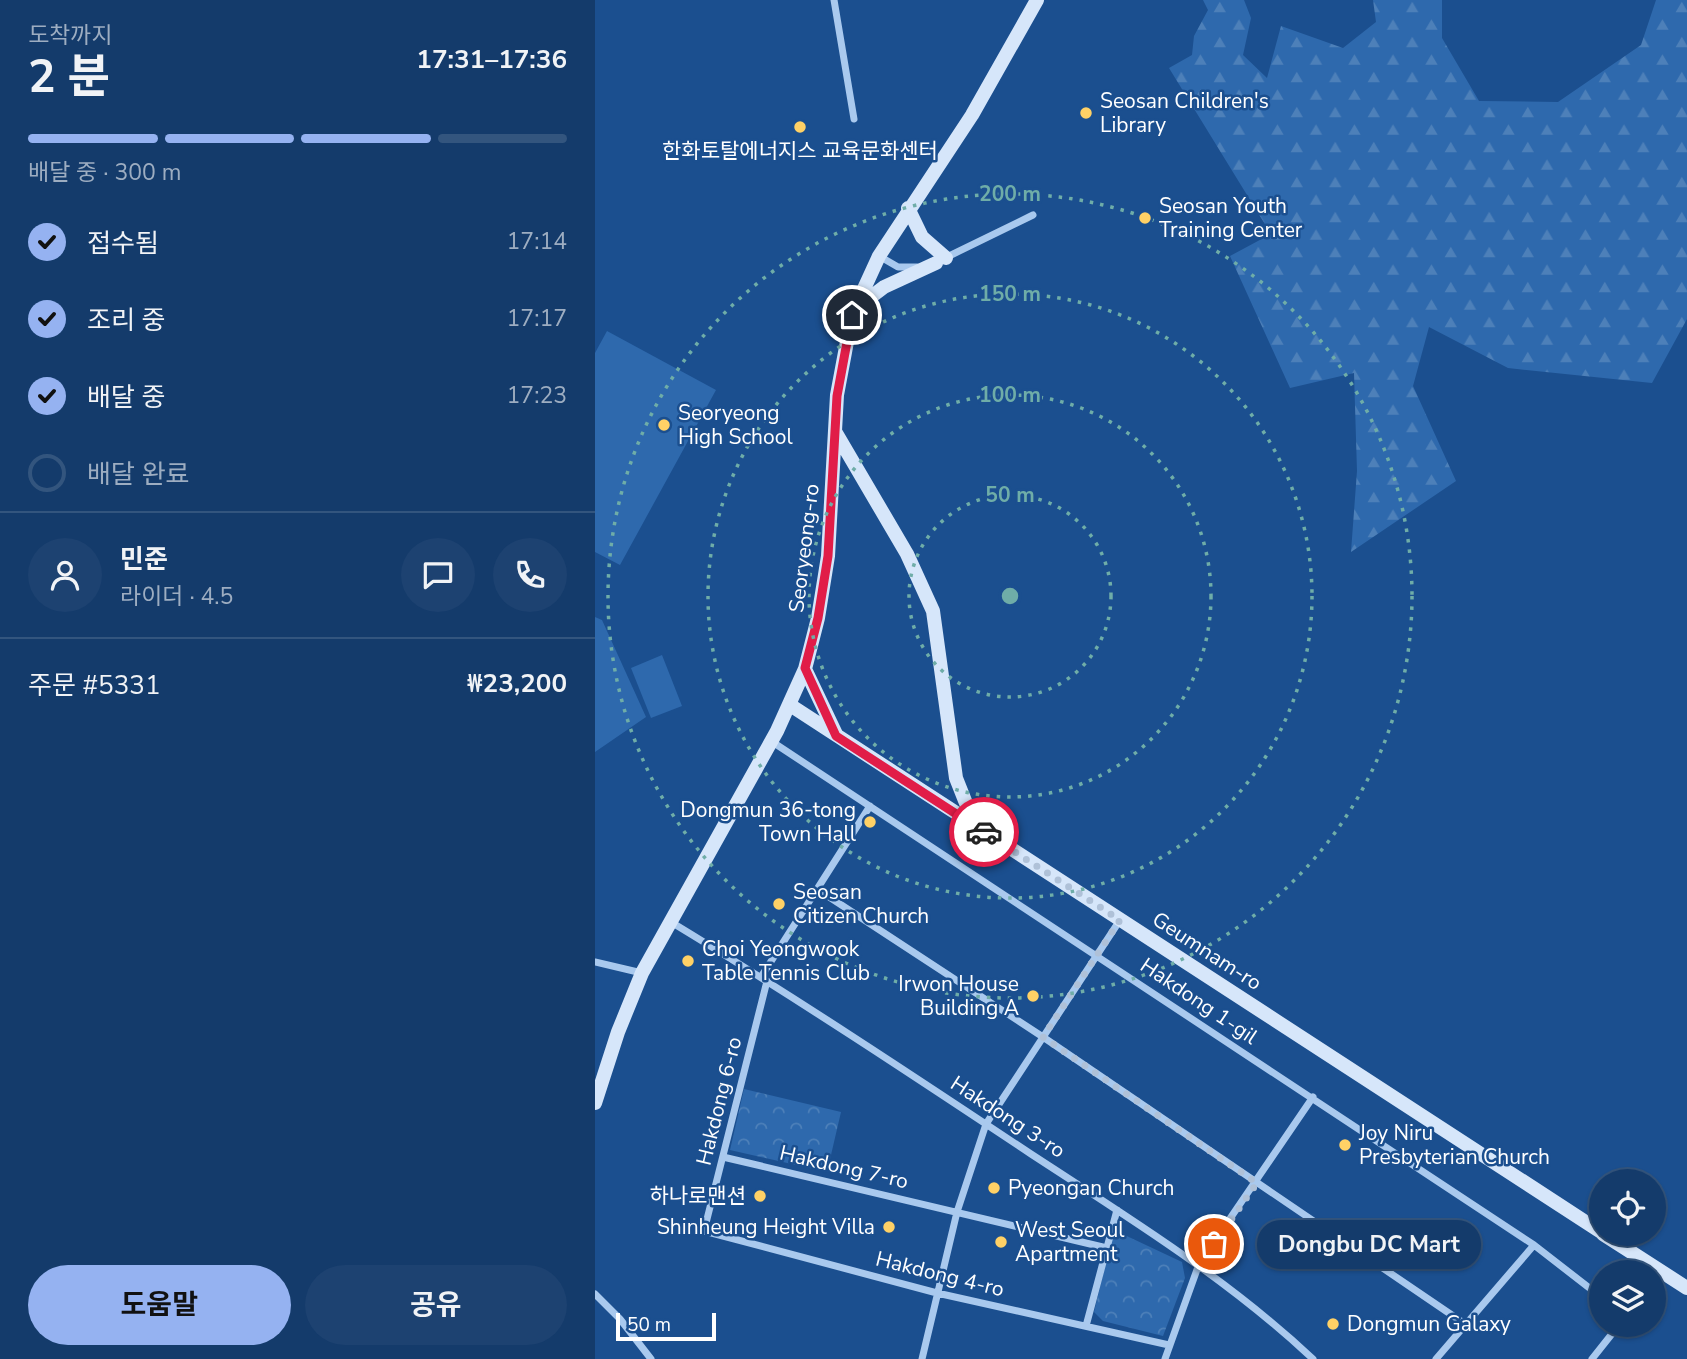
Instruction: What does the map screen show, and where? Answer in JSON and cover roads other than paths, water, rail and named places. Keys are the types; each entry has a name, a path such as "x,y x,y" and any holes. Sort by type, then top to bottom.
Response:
{"street":[{"path":"834,0 854,119"},
{"name":"Seoryeong-ro","path":"595,1103 618,1032 642,973 771,741 805,668 818,618 828,556 840,369 852,315 879,256 908,208 972,115 1037,0"},
{"path":"908,208 922,237 941,260"},
{"path":"852,315 877,291 1033,215"},
{"path":"879,256 906,268 941,260"},
{"path":"835,432 907,554 933,611 956,778 975,826"},
{"path":"805,668 836,736"},
{"name":"Geumnam-ro","path":"790,705 1589,1225"},
{"name":"Hakdong 1-gil","path":"771,741 1313,1097 1534,1245 1589,1288"},
{"name":"Hakdong 6-ro","path":"704,1231 764,979 870,806"},
{"path":"817,889 1043,1037 1465,1324"},
{"path":"922,1359 957,1212 986,1124 1120,920"},
{"name":"Hakdong 3-ro","path":"671,922 764,979 1199,1264 1275,1324 1313,1359"},
{"path":"595,962 642,973"},
{"path":"1165,1359 1199,1264 1257,1183 1313,1097"},
{"name":"Hakdong 7-ro","path":"723,1157 1107,1248"},
{"path":"1086,1326 1117,1210"},
{"name":"Hakdong 4-ro","path":"704,1231 937,1293 1169,1345"},
{"path":"1436,1359 1534,1245"},
{"name":"Geumnam-ro","path":"1619,1246 1637,1260"},
{"name":"Geumnam-ro","path":"1666,1279 1687,1288"},
{"path":"595,1294 620,1319 651,1359"},
{"path":"1592,1359 1609,1337"}],"place":[{"name":"Seosan Children's Library","path":"1086,113"},
{"name":"한화토탈에너지스 교육문화센터","path":"800,127"},
{"name":"Seosan Youth Training Center","path":"1145,218"},
{"name":"Seoryeong High School","path":"664,425"},
{"name":"Dongmun 36-tong Town Hall","path":"870,822"},
{"name":"Seosan Citizen Church","path":"779,904"},
{"name":"Choi Yeongwook Table Tennis Club","path":"688,961"},
{"name":"Irwon House Building A","path":"1033,996"},
{"name":"Joy Niru Presbyterian Church","path":"1345,1145"},
{"name":"Pyeongan Church","path":"994,1188"},
{"name":"하나로맨션","path":"760,1196"},
{"name":"Shinheung Height Villa","path":"889,1227"},
{"name":"West Seoul Apartment","path":"1001,1242"},
{"name":"Dongbu DC Mart","path":"1214,1244"},
{"name":"Dongmun Galaxy","path":"1333,1324"}]}
